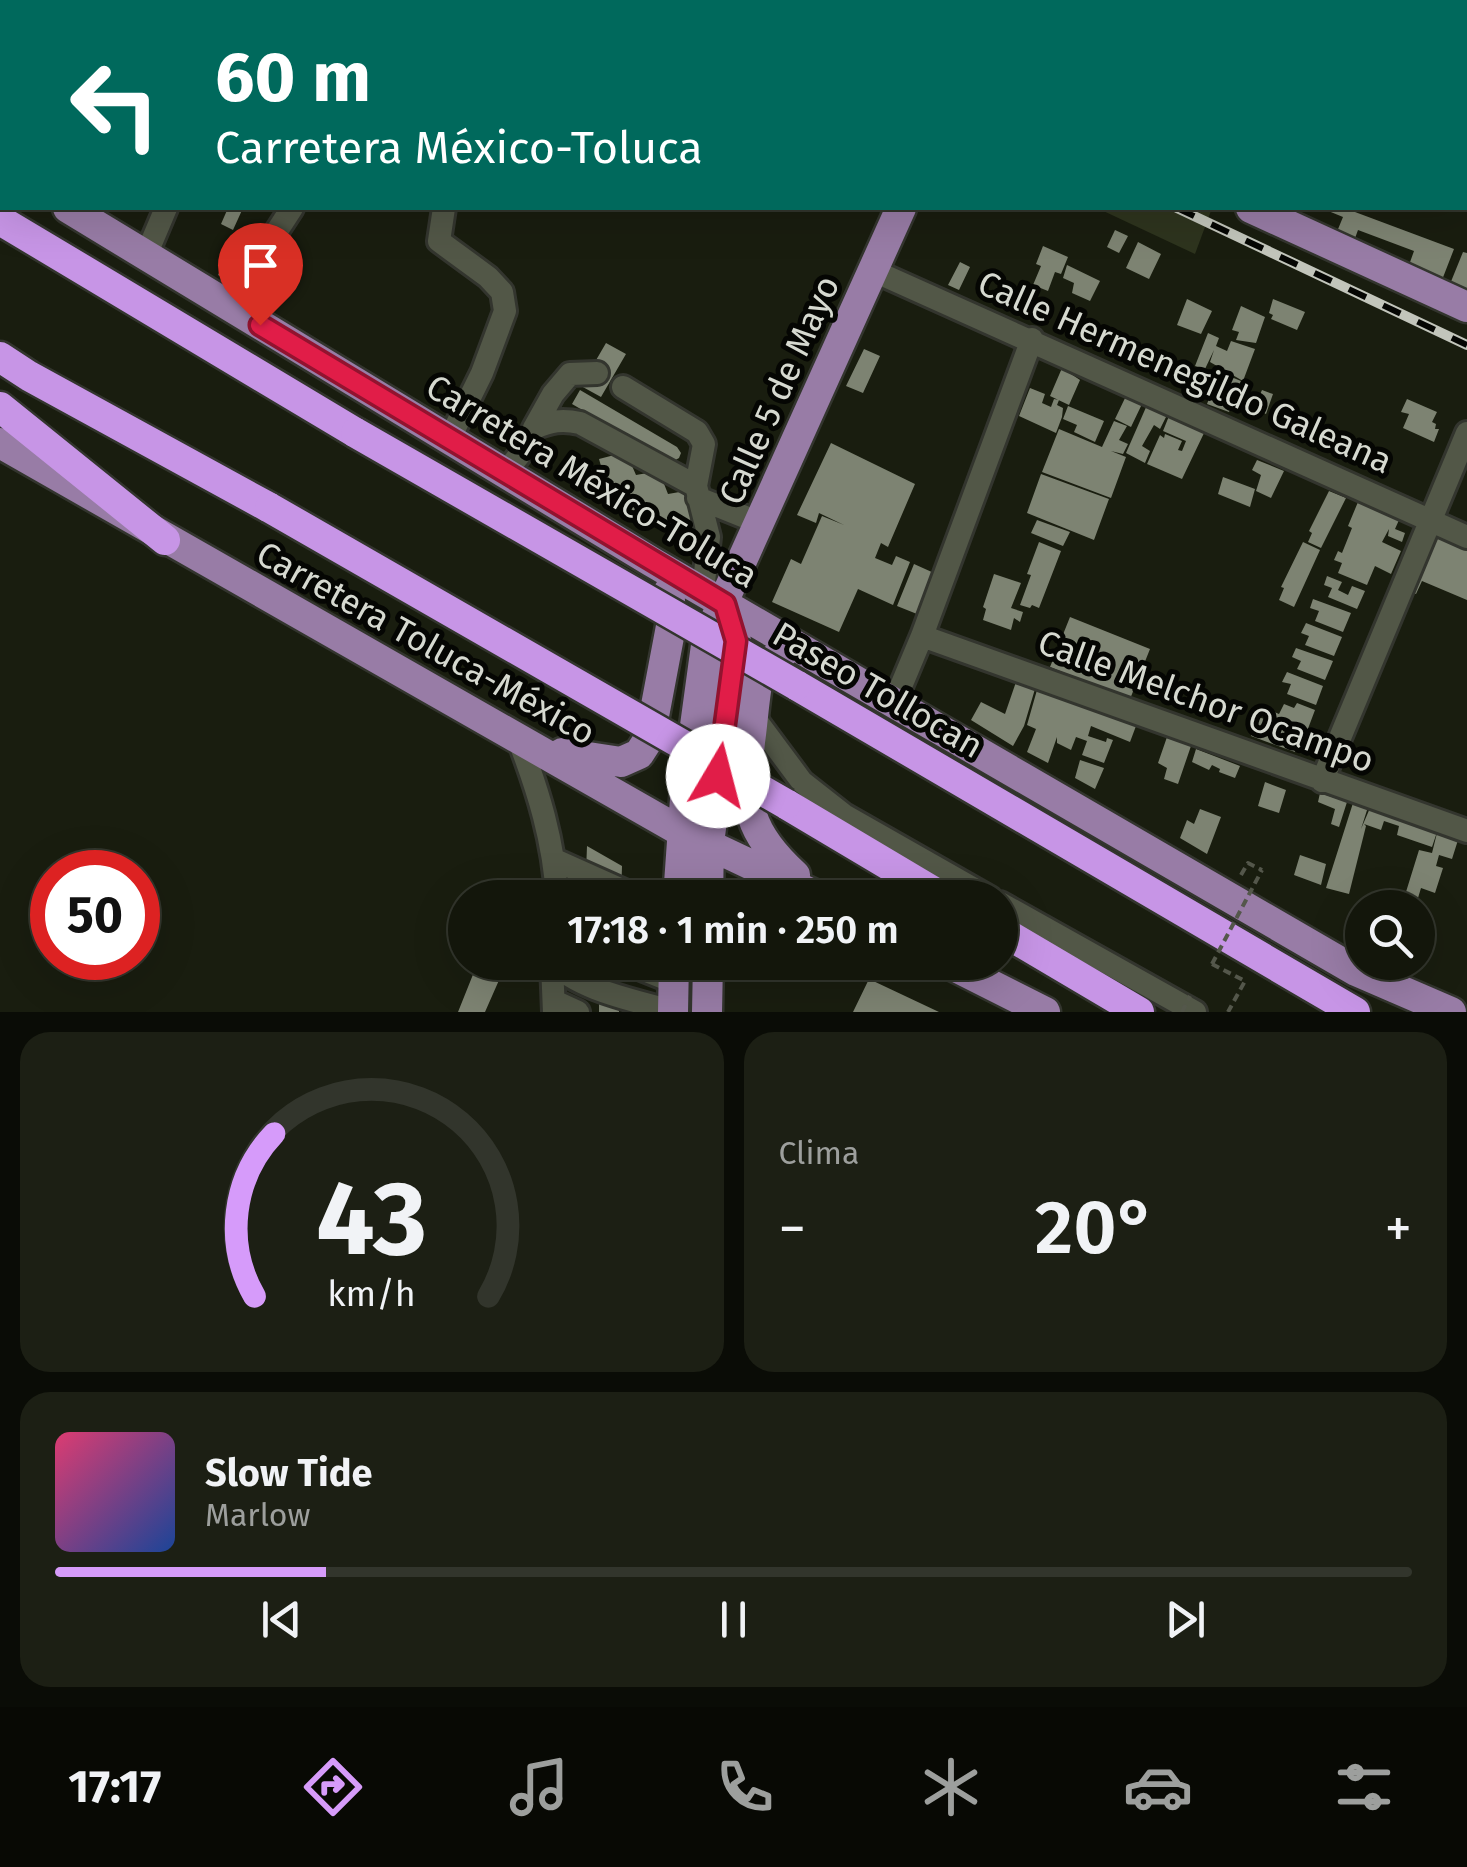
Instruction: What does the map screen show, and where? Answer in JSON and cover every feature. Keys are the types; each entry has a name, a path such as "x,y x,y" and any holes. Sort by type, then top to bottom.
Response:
{"highway":[{"name":"Paseo Tollocan","path":"0,220 356,432 1355,1012"},
{"path":"0,359 270,508 914,880"},
{"path":"0,407 165,540"},
{"path":"1018,941 1139,1012"}],"main road":[{"name":"Carretera México-Toluca","path":"72,210 652,562 894,703 1356,970 1451,1012"},
{"name":"Calle 5 de Mayo","path":"696,838 707,638 714,597 760,523 900,210"},
{"path":"1255,210 1467,307"},
{"name":"Carretera Toluca-México","path":"0,443 696,838 784,880"},
{"path":"527,743 610,763 631,759 646,747 672,621 668,589 652,562"},
{"path":"801,880 772,853 751,817 746,789 758,679 765,665 778,654 803,648"},
{"path":"683,880 696,838"},
{"path":"696,838 704,880"},
{"path":"707,1012 708,980"},
{"path":"982,980 1045,1012"}],"street":[{"path":"147,253 165,210"},
{"path":"228,306 291,210"},
{"path":"444,210 439,241 488,276 502,292 505,311 482,373 449,440"},
{"name":"Calle Hermenegildo Galeana","path":"874,271 1467,537"},
{"path":"894,703 1032,339"},
{"path":"505,473 528,444 553,394 570,374 597,372"},
{"path":"623,387 697,432 704,444 697,492 709,538 714,597"},
{"path":"534,428 554,420 580,423 697,492 760,523"},
{"path":"1322,781 1467,432"},
{"name":"Calle Melchor Ocampo","path":"922,636 1467,830"},
{"path":"754,716 802,782 844,815 958,880"},
{"path":"527,743 555,880"},
{"path":"554,860 599,880"},
{"path":"1018,912 1192,1004"},
{"path":"553,980 554,1006 578,1012"},
{"path":"582,980 593,986 674,996"},
{"path":"650,980 674,996"}],"path":[{"path":"1228,1012 1244,981 1212,964 1262,870"},
{"path":"1182,1012 1192,1004"}],"green space":[{"path":"1101,210 1211,210 1195,254"}],"building":[{"path":"227,210 242,210 233,230 221,224"},
{"path":"1326,210 1356,210 1454,249 1442,280 1409,265 1414,251 1358,230 1354,241 1336,234 1343,217"},
{"path":"1115,230 1128,236 1119,253 1107,247"},
{"path":"238,237 256,247 233,283 218,275"},
{"path":"1138,242 1161,254 1149,279 1126,268"},
{"path":"1043,246 1068,257 1061,274 1055,272 1048,291 1033,285 1041,266 1036,264"},
{"path":"1463,252 1467,253 1467,292 1450,284"},
{"path":"960,262 970,267 959,290 948,285"},
{"path":"1067,265 1100,281 1090,301 1072,293 1074,283 1063,278"},
{"path":"1187,299 1212,311 1201,334 1177,325"},
{"path":"1273,299 1305,312 1297,330 1271,319"},
{"path":"1241,306 1265,317 1256,343 1236,340 1239,332 1232,330"},
{"path":"1208,333 1219,338 1216,346 1227,351 1231,341 1255,349 1243,381 1210,362 1214,350 1205,369 1195,366"},
{"path":"606,343 626,354 601,397 581,386"},
{"path":"864,349 880,356 863,393 846,386"},
{"path":"1062,368 1080,380 1069,405 1050,396"},
{"path":"1219,372 1241,381 1229,412 1207,404"},
{"path":"1030,388 1045,394 1042,403 1051,407 1054,399 1059,400 1057,405 1063,408 1056,433 1019,416"},
{"path":"580,390 677,447 679,458 672,462 572,404"},
{"path":"1262,390 1273,394 1266,414 1254,408"},
{"path":"1126,396 1142,404 1131,427 1115,419"},
{"path":"1407,399 1437,412 1432,422 1439,429 1434,442 1403,428 1409,414 1401,412"},
{"path":"1147,405 1167,415 1160,429 1154,425 1142,446 1150,451 1145,463 1126,453"},
{"path":"1068,406 1104,421 1095,442 1074,432 1077,425 1063,419"},
{"path":"1169,416 1205,431 1182,479 1147,464 1160,435 1182,441 1178,450 1182,451 1186,441 1163,431"},
{"path":"1114,421 1127,426 1119,440 1128,444 1123,454 1111,451 1126,457 1111,498 1042,472 1059,429 1102,447"},
{"path":"831,443 915,484 888,547 881,543 875,558 892,565 896,556 910,562 893,605 858,589 839,632 772,602 791,559 801,564 822,516 844,525 819,513 816,523 797,515"},
{"path":"626,452 636,475 659,471 668,494 691,490 705,539 687,539 610,498 599,459"},
{"path":"1257,460 1284,471 1271,498 1256,491 1261,475 1252,470"},
{"path":"1041,474 1109,499 1094,540 1027,513"},
{"path":"1223,477 1255,489 1250,507 1218,494"},
{"path":"1329,491 1346,498 1321,548 1308,542 1312,533 1309,531"},
{"path":"1358,502 1399,520 1395,529 1405,533 1402,542 1388,536 1389,529 1382,542 1401,551 1391,574 1375,566 1367,585 1338,573 1342,563 1334,560 1338,551 1342,553"},
{"path":"1037,520 1070,532 1063,546 1031,533"},
{"path":"1435,537 1467,551 1467,600 1422,581 1416,594 1410,592"},
{"path":"1039,542 1061,551 1039,608 1030,608 1020,605"},
{"path":"1303,542 1320,550 1294,607 1279,600 1284,588 1281,587"},
{"path":"914,564 934,573 917,614 897,606"},
{"path":"994,574 1021,583 1011,608 1023,612 1020,622 1014,618 1011,630 983,620 983,607"},
{"path":"1327,576 1342,582 1338,590 1348,595 1352,586 1365,591 1357,609 1328,597 1332,588 1324,585"},
{"path":"1313,599 1351,613 1343,632 1315,621 1319,611 1310,608"},
{"path":"1070,617 1150,649 1130,699 1050,667"},
{"path":"1306,623 1342,637 1334,656 1305,645 1309,636 1301,633"},
{"path":"1296,648 1333,661 1325,680 1297,669 1301,661 1292,657"},
{"path":"1287,672 1323,686 1316,705 1287,694 1291,684 1282,682"},
{"path":"1016,682 1035,689 1024,726 1013,746 971,720 981,702 1005,714"},
{"path":"1037,690 1136,726 1130,742 1091,726 1088,736 1106,742 1107,738 1113,740 1104,763 1082,755 1087,741 1076,737 1071,750 1057,743 1057,737 1048,763 1027,752 1036,729 1027,725"},
{"path":"1297,703 1315,710 1306,734 1295,735 1295,752 1251,736 1251,715 1268,720 1272,711 1279,714 1284,704 1294,708"},
{"path":"1167,737 1191,746 1178,784 1164,779 1167,768 1158,763"},
{"path":"1196,749 1240,766 1235,778 1212,765 1209,770 1192,762"},
{"path":"1080,760 1104,768 1095,789 1075,778"},
{"path":"1265,782 1286,790 1279,813 1258,806"},
{"path":"1320,793 1347,802 1339,827 1331,824 1335,809 1318,802"},
{"path":"1353,803 1368,807 1361,829 1370,808 1385,815 1386,811 1402,816 1400,820 1437,832 1432,847 1397,835 1399,826 1384,821 1381,830 1364,824 1350,890 1345,893 1326,888"},
{"path":"1200,809 1221,817 1207,854 1180,838 1187,820 1194,824"},
{"path":"1437,833 1458,840 1452,859 1439,855 1436,866 1443,868 1435,893 1421,888 1407,890 1419,850 1432,853"},
{"path":"587,846 622,866 622,880 586,880"},
{"path":"1300,855 1326,864 1321,885 1294,875"},
{"path":"471,980 499,980 485,1012 458,1012"},
{"path":"599,980 620,980 619,1012 599,1012"},
{"path":"871,980 939,1012 853,1012"}],"railway":[{"path":"1181,210 1467,345"}],"route":[{"path":"260,325 725,604 736,641 718,776"}]}
